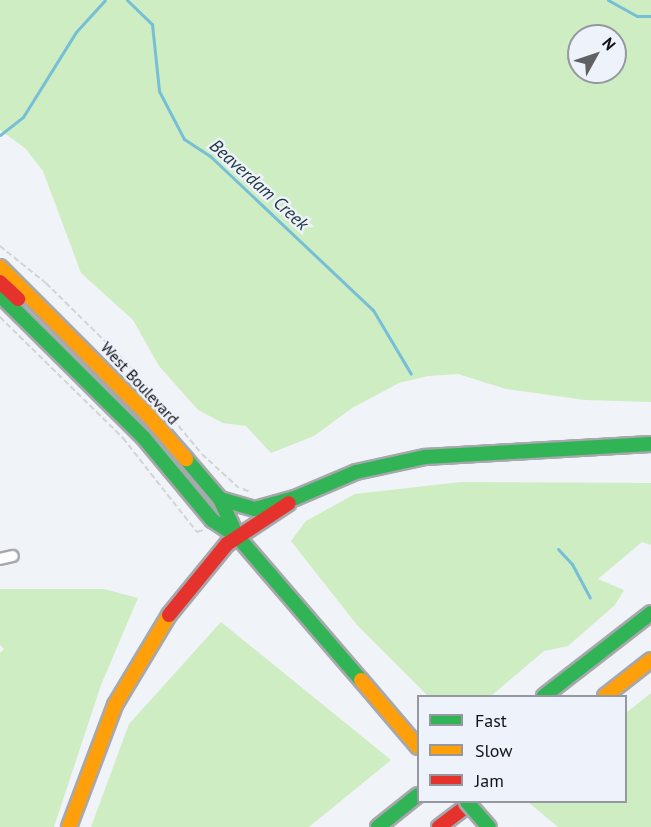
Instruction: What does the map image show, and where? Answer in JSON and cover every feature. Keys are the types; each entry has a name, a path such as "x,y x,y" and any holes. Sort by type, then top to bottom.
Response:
{"main road":[{"name":"West Boulevard","path":"0,267 142,408 220,499 237,536 417,746"},
{"path":"0,282 22,303 39,304"},
{"name":"West Boulevard","path":"0,295 144,438 212,520 237,536"},
{"path":"23,317 31,316 45,324 105,382 142,408"},
{"path":"220,499 255,509 295,498 324,484 390,462 460,453 651,444"},
{"path":"69,827 100,736 137,667 175,605 209,561 237,536 263,524 295,498"},
{"path":"545,695 651,612"},
{"path":"606,695 651,660"},
{"path":"378,827 417,796"},
{"path":"469,803 489,827"},
{"path":"439,827 469,803"}],"street":[{"path":"0,559 13,556"}],"path":[{"path":"0,246 40,278 121,357 202,454 236,487 250,489 251,498"},
{"path":"0,317 123,438 197,532 205,529"}],"green space":[{"path":"0,0 651,0 651,402 585,400 506,389 458,374 428,376 399,383 352,408 314,436 271,453 246,426 223,423 198,410 159,366 133,320 81,273 43,171 25,148 0,130"},
{"path":"461,482 651,483 651,545 642,542 598,579 624,590 615,605 568,646 544,651 492,695 427,695 357,625 291,541 306,521 355,494"},
{"path":"0,589 104,589 138,598 101,685 54,827 0,827 0,653 4,649 0,645"},
{"path":"221,622 391,760 309,827 91,827 129,724"},
{"path":"651,693 651,827 558,827 529,803 627,803 627,712"}],"waterway":[{"path":"0,135 23,117 76,32 105,0"},
{"name":"Beaverdam Creek","path":"127,0 152,24 159,91 184,139 210,156 373,310 411,374"},
{"path":"608,0 637,16 651,16"},
{"name":"Beaverdam Creek","path":"558,549 572,564 590,598"}],"traffic: fast":[{"path":"0,295 144,438 212,520 237,536 361,680"},
{"path":"220,499 255,509 295,498 356,472 425,457 651,444"},
{"path":"186,459 220,499 237,536"},
{"path":"545,695 651,613"},
{"path":"378,827 417,796"},
{"path":"468,803 489,827"}],"traffic: slow":[{"path":"0,267 147,414 186,459"},
{"path":"69,827 115,705 169,615"},
{"path":"606,695 651,660"},
{"path":"361,680 417,746"}],"traffic: jam":[{"path":"0,282 18,299"},
{"path":"169,615 227,544 289,503"},
{"path":"439,827 471,803"}]}
